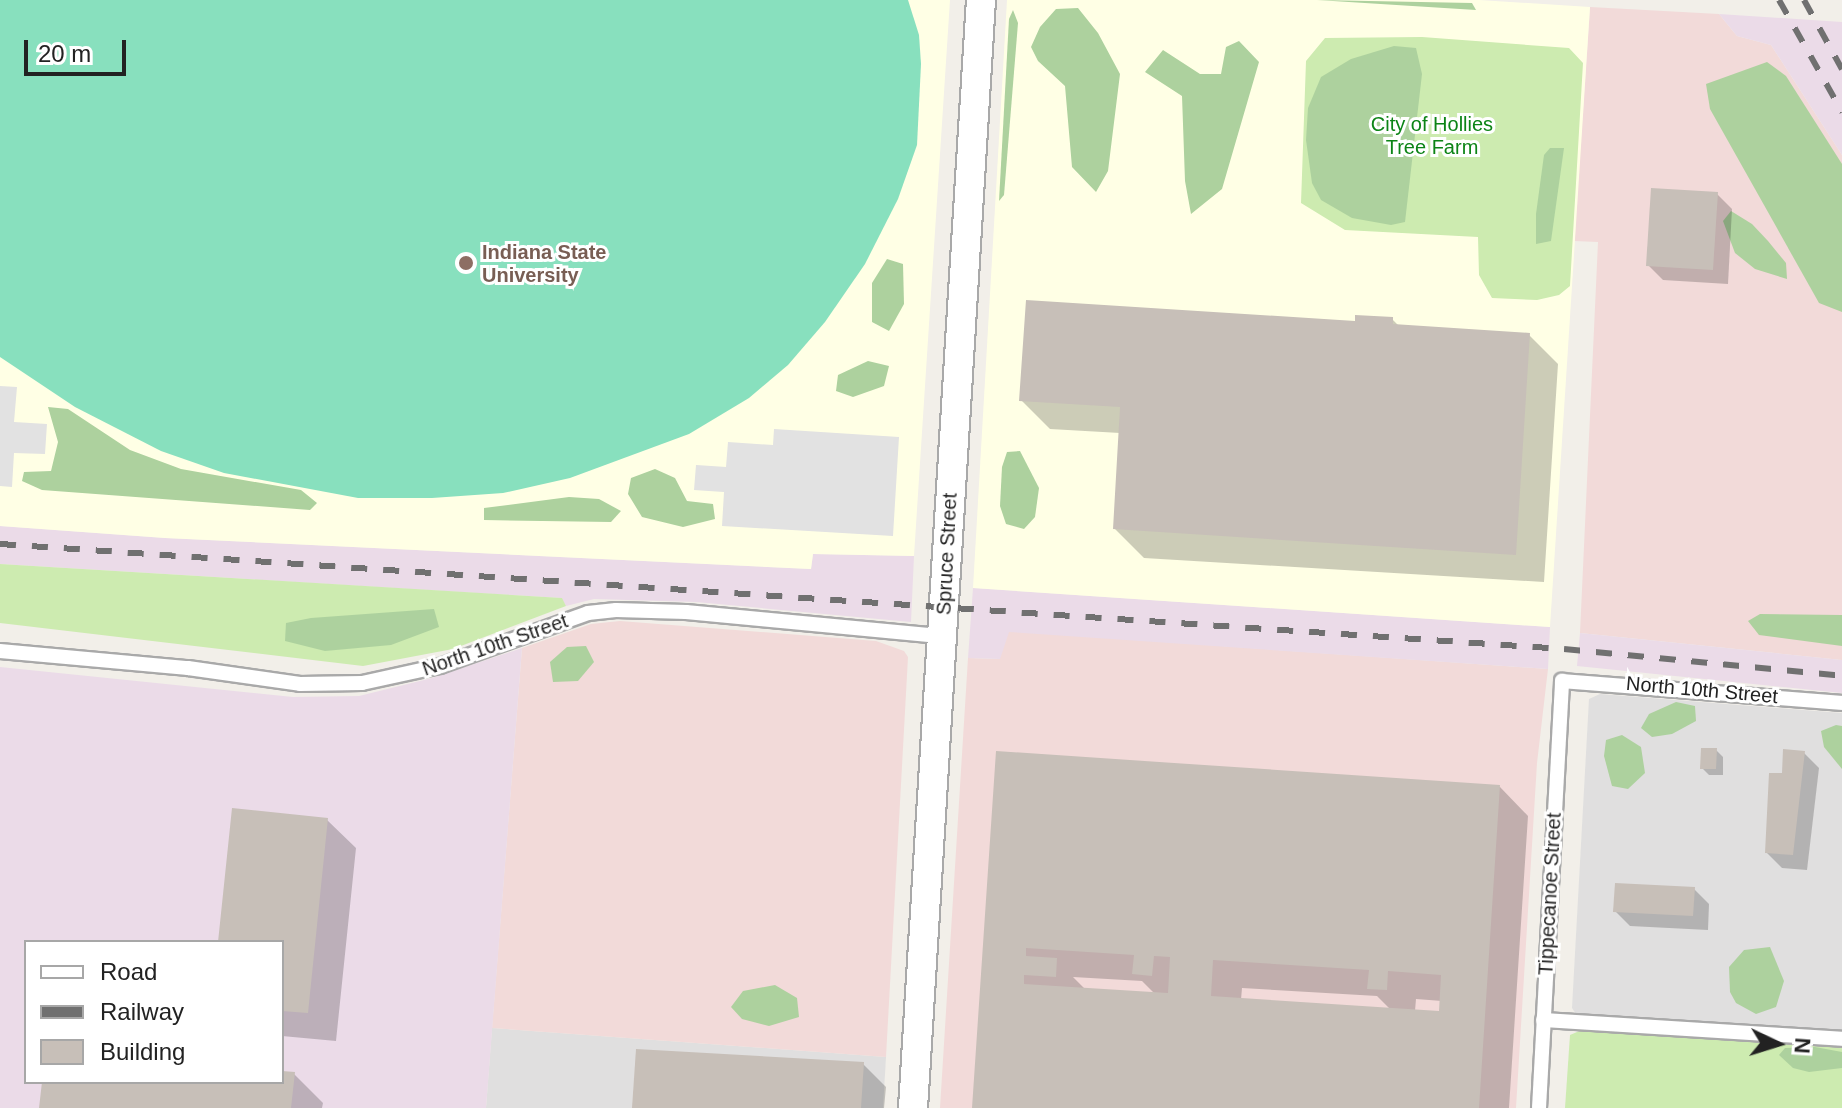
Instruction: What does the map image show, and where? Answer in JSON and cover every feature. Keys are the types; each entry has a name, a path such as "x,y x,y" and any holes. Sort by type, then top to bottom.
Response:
{"street":[{"name":"Spruce Street","path":"913,1108 981,0"}],"lane":[{"name":"North 10th Street","path":"0,651 315,684 362,683 397,677 488,650 552,624 588,613 616,610 686,612 942,636"},
{"name":"North 10th Street","path":"1562,681 1660,686 1842,703"},
{"name":"Tippecanoe Street","path":"1539,1108 1562,681"},
{"path":"1543,1020 1842,1039"}],"shaded area":[{"name":"Indiana State University","path":"0,0 950,0 914,556 813,554 811,569 165,538 0,526"},
{"path":"1007,0 1479,0 1590,7 1550,627 973,588"},
{"path":"1590,7 1719,14 1737,36 1771,45 1842,155 1842,660 1580,633 1598,242 1574,241"},
{"path":"1719,14 1842,22 1842,155 1771,45 1737,36"},
{"path":"0,386 17,387 14,422 47,424 45,454 14,453 12,487 0,486"},
{"path":"774,429 899,437 893,536 722,526 724,492 694,490 696,465 726,467 728,442 773,445"},
{"path":"0,526 165,538 811,569 813,554 914,556 911,622 696,602 594,599 566,606 561,598 0,564"},
{"path":"973,588 1550,627 1548,669 1009,632 1000,659 968,658"},
{"path":"620,621 876,641 904,651 908,657 886,1057 492,1028 522,648 591,624"},
{"path":"1008,631 1548,669 1537,763 1516,1108 940,1108 968,658 999,659"},
{"path":"1580,633 1842,660 1842,693 1577,666"},
{"path":"522,648 486,1108 0,1108 0,667 293,697 359,696 432,678"},
{"path":"1600,694 1842,713 1842,1034 1576,1014 1572,1008 1589,699"},
{"path":"492,1028 886,1057 883,1108 486,1108"}],"green space":[{"name":"Indiana State University","path":"0,0 908,0 919,35 921,64 917,145 898,199 865,264 825,322 788,365 749,398 689,434 570,478 503,493 432,498 358,498 224,473 161,451 75,407 0,357"},
{"path":"1317,0 1472,3 1476,10"},
{"path":"1078,8 1098,33 1120,74 1108,171 1096,192 1072,167 1065,86 1038,61 1031,47 1040,27 1056,9"},
{"path":"1013,10 1018,23 1004,195 999,201 1009,19"},
{"name":"City of Hollies Tree Farm","path":"1422,37 1569,48 1583,63 1570,286 1559,295 1537,300 1492,298 1479,275 1478,237 1345,230 1301,203 1306,61 1325,38"},
{"path":"1239,41 1259,62 1222,189 1191,214 1185,181 1182,96 1145,72 1163,50 1200,74 1221,74 1226,47"},
{"path":"1394,46 1416,48 1422,74 1405,222 1391,225 1352,218 1321,200 1312,183 1306,140 1308,108 1321,77 1351,59"},
{"path":"1767,62 1786,76 1842,164 1842,312 1819,303 1710,109 1706,84"},
{"path":"1550,148 1564,148 1551,241 1536,244 1536,214 1544,155"},
{"path":"1731,211 1752,224 1768,241 1786,263 1787,279 1755,269 1735,253 1723,221"},
{"path":"887,259 903,264 904,304 889,331 872,322 872,283"},
{"path":"868,361 889,366 884,386 853,397 836,391 838,375"},
{"path":"48,407 68,409 130,450 181,469 301,490 317,503 310,510 42,490 22,481 24,472 51,471 58,442"},
{"path":"1020,451 1039,488 1035,517 1024,529 1006,524 1000,506 1002,467 1007,452"},
{"path":"655,469 675,478 687,501 713,504 715,519 683,527 642,517 628,494 631,478"},
{"path":"569,497 599,499 621,511 611,522 484,520 484,508"},
{"path":"0,564 562,598 566,606 453,649 363,666 0,623"},
{"path":"434,609 439,627 391,645 325,651 285,641 286,623 311,618"},
{"path":"1760,614 1842,615 1842,646 1759,635 1748,621"},
{"path":"586,646 594,662 578,681 553,682 550,662 567,647"},
{"path":"1676,702 1695,706 1696,721 1672,734 1652,737 1641,728 1649,714"},
{"path":"1842,726 1842,769 1824,747 1821,731"},
{"path":"1622,735 1641,747 1645,773 1628,789 1612,786 1604,756 1606,740"},
{"path":"1770,947 1784,981 1776,1007 1756,1014 1736,1003 1730,992 1729,967 1744,950"},
{"path":"775,985 797,998 799,1017 769,1026 742,1019 731,1007 743,991"},
{"path":"1584,1029 1842,1045 1842,1108 1565,1108 1570,1035"},
{"path":"1815,1047 1842,1052 1842,1068 1809,1072 1793,1068 1779,1055 1785,1048"}],"building":[{"path":"1651,188 1718,192 1713,270 1646,266"},
{"path":"1026,300 1355,321 1355,315 1393,317 1393,324 1530,333 1516,555 1113,529 1120,407 1019,401"},
{"path":"1701,748 1717,748 1716,769 1700,769"},
{"path":"1783,749 1805,751 1793,855 1765,853 1769,773 1782,773"},
{"path":"996,751 1500,785 1479,1108 972,1108","holes":["1026,948 1134,955 1132,974 1152,976 1154,956 1170,957 1168,993 1024,984 1024,975 1056,977 1057,958 1026,956","1213,960 1369,970 1367,989 1387,990 1388,971 1441,975 1439,1011 1211,996"]},
{"path":"232,808 328,818 308,1013 284,1011 284,940 218,940"},
{"path":"1615,883 1695,887 1693,916 1613,912"},
{"path":"636,1049 864,1062 861,1108 632,1108"},
{"path":"284,1071 295,1072 291,1108 39,1108 42,1084 284,1084"}],"railway":[{"path":"1779,0 1842,112"},
{"path":"1804,0 1842,69"},
{"path":"0,544 1564,649 1842,676"}],"place":[{"name":"Indiana State University","path":"466,263"}]}
